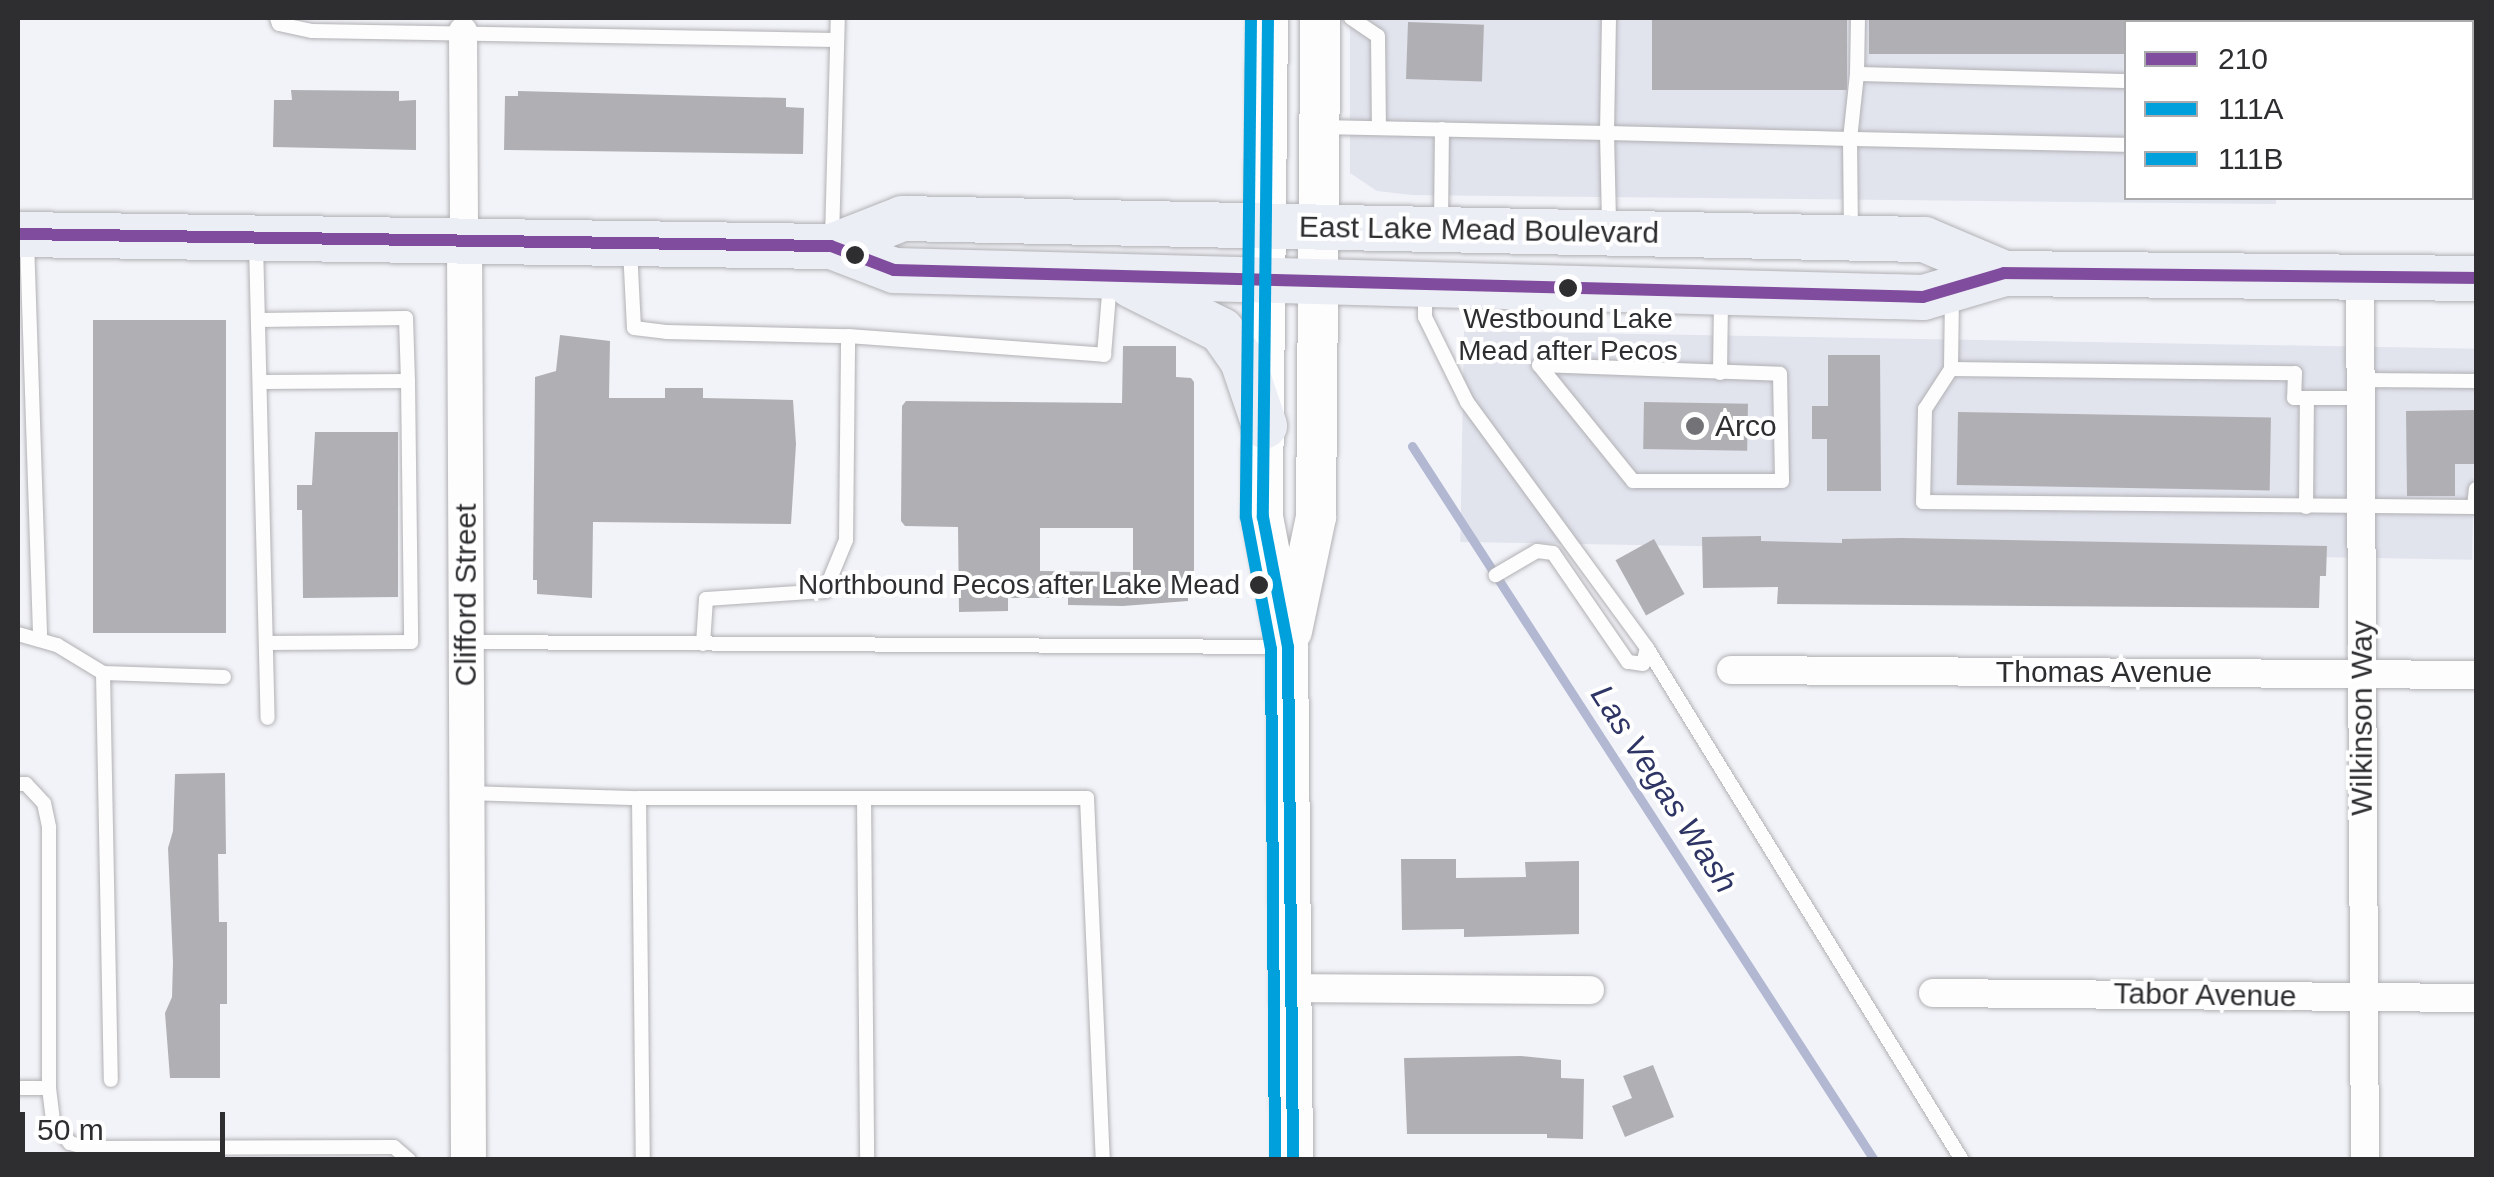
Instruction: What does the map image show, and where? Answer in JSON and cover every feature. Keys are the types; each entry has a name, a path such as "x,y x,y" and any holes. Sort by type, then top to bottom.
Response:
{"main road":[{"path":"1268,18 1263,517 1288,647 1293,1160"},
{"path":"1288,647 1316,518 1320,18"},
{"name":"East Lake Mead Boulevard","path":"832,246 902,218 1924,239 2004,273"},
{"name":"East Lake Mead Boulevard","path":"22,234 832,246 894,270 1923,297 2004,273 2476,278"},
{"path":"1111,276 1221,330 1242,360 1264,425"}],"street":[{"name":"Clifford Street","path":"463,30 468,1160"},
{"name":"Wilkinson Way","path":"2360,277 2365,1160"},
{"name":"Thomas Avenue","path":"1731,670 2476,675"},
{"path":"1292,988 1590,990"},
{"name":"Tabor Avenue","path":"1932,993 2476,998"}],"lane":[{"path":"277,18 279,24 312,30 835,40"},
{"path":"832,246 838,18"},
{"path":"1351,18 1378,36 1379,128"},
{"path":"1608,18 1609,233"},
{"path":"1851,238 1850,139 1858,18"},
{"path":"1857,74 2124,81"},
{"path":"1320,126 2124,144"},
{"path":"1441,229 1442,129"},
{"path":"22,234 40,640"},
{"path":"256,237 268,718"},
{"path":"630,243 634,328 848,336 1104,354 1111,276"},
{"path":"1425,284 1424,316 1465,398 1647,648 1962,1160"},
{"path":"1952,288 1950,368 1925,409 1923,502 2474,507 2476,489"},
{"path":"1720,373 1721,292"},
{"path":"258,320 406,318 408,381 411,642 266,643"},
{"path":"704,644 706,599 825,591 846,540 848,336"},
{"path":"1540,364 1702,372 1720,373 1780,374 1782,481 1633,481 1540,364"},
{"path":"1950,368 2295,373 2294,398 2476,381"},
{"path":"260,382 408,381"},
{"path":"2306,507 2307,398"},
{"path":"1496,576 1537,551 1552,553 1628,662 1643,664 1647,648"},
{"path":"18,634 57,645 103,673 224,677"},
{"path":"466,642 1288,647"},
{"path":"103,673 111,1080"},
{"path":"18,784 26,784 44,802 50,826 49,1088 53,1122 70,1143 87,1148 394,1147 409,1160"},
{"path":"466,793 638,798 1087,798 1103,1160"},
{"path":"638,798 643,1160"},
{"path":"864,798 867,1160"},
{"path":"18,1088 49,1088"}],"shaded area":[{"path":"1350,18 2283,18 2124,20 2124,200 2276,200 2276,204 1412,195 1377,191 1350,173"},
{"path":"1464,331 2476,349 2472,560 1460,542"}],"building":[{"path":"1652,18 1847,18 1847,90 1652,90"},
{"path":"1869,18 2126,18 2124,54 1869,54"},
{"path":"1408,22 1484,25 1482,82 1406,79"},
{"path":"291,90 399,91 399,101 416,100 416,150 273,147 274,100 292,100"},
{"path":"518,91 786,98 786,107 804,108 803,154 504,150 505,96 518,96"},
{"path":"93,320 226,320 226,633 93,633"},
{"path":"560,335 610,341 609,398 665,398 665,388 703,388 703,398 793,400 796,444 791,524 593,522 592,598 537,594 537,580 533,580 535,377 556,371"},
{"path":"1123,346 1176,346 1176,377 1191,378 1194,382 1194,586 1188,586 1188,601 1123,606 1068,605 1068,598 1008,598 1008,611 959,612 958,527 905,526 901,521 902,406 906,401 1122,403","holes":["1040,528 1133,528 1133,572 1040,571"]},
{"path":"1828,355 1880,355 1881,491 1827,491 1827,439 1812,439 1812,406 1828,406"},
{"path":"1644,402 1748,404 1747,451 1643,449"},
{"path":"2476,410 2476,464 2455,464 2455,496 2407,496 2406,411"},
{"path":"1958,412 2271,417 2270,490 1957,485"},
{"path":"315,432 398,432 398,597 303,598 302,510 297,510 297,485 312,485"},
{"path":"1761,536 1761,541 1842,543 1842,539 1902,538 2327,546 2326,576 2320,576 2319,608 1777,604 1778,587 1703,588 1702,537"},
{"path":"1654,539 1685,594 1646,615 1616,560"},
{"path":"225,773 226,854 218,854 219,922 227,922 227,1004 220,1004 220,1078 170,1078 165,1013 172,997 168,848 173,831 175,774"},
{"path":"1401,859 1456,859 1456,878 1526,877 1525,862 1579,861 1579,934 1464,937 1464,929 1402,930"},
{"path":"1521,1056 1561,1060 1561,1078 1584,1079 1583,1139 1547,1138 1547,1134 1407,1134 1404,1058"},
{"path":"1653,1065 1674,1117 1625,1137 1612,1106 1632,1098 1623,1076"}],"waterway":[{"name":"Las Vegas Wash","path":"1412,446 1874,1160"}],"transit line":[{"name":"111B","path":"1251,18 1246,517 1271,649 1275,1160"},
{"name":"111A","path":"1268,18 1263,517 1288,647 1293,1160"},
{"name":"210","path":"18,234 831,246 894,270 1923,297 2004,273 2476,278"}],"place":[{"name":"Westbound Lake Mead after Pecos","path":"1568,288"},
{"name":"Arco","path":"1695,426"},
{"name":"Northbound Pecos after Lake Mead","path":"1259,585"}]}
